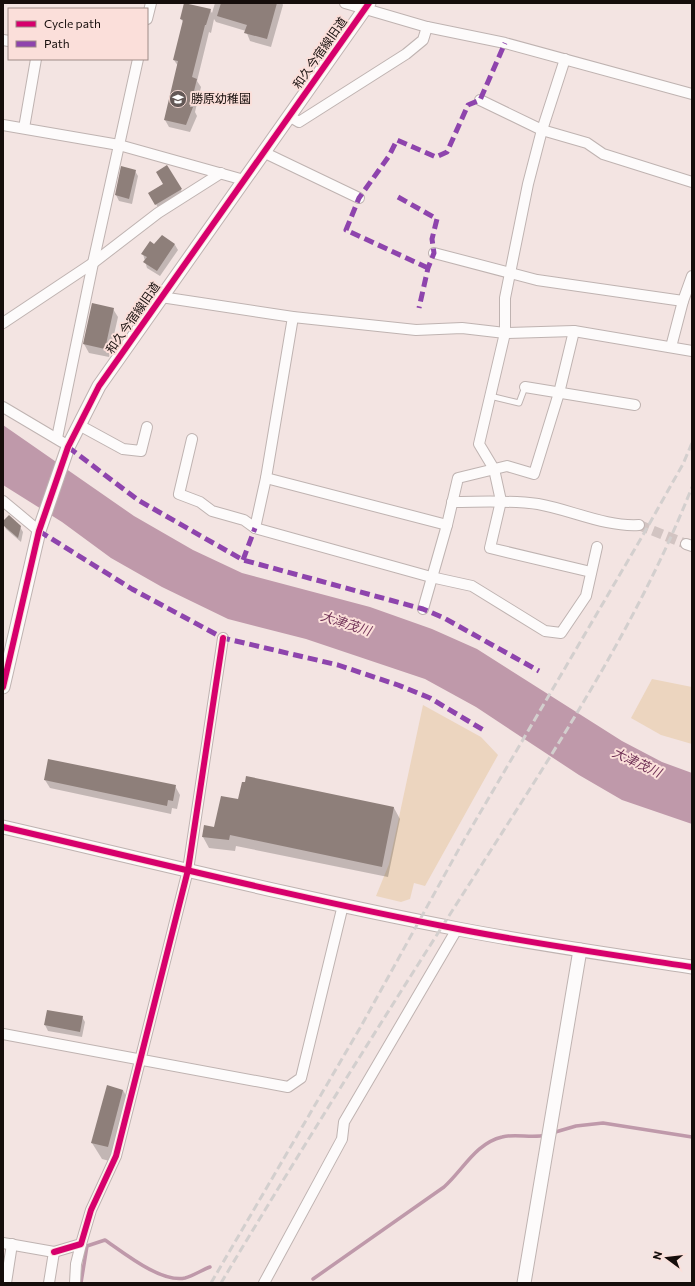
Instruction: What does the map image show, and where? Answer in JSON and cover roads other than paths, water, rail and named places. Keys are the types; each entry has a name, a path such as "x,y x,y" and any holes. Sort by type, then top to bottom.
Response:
{"street":[{"path":"148,14 150,3"},
{"path":"344,3 367,6 427,27 505,43 692,94"},
{"name":"和久今宿線旧道","path":"3,687 5,669 39,531 68,447 99,386 367,6"},
{"path":"289,116 299,122 406,54 423,40 427,27"},
{"path":"565,59 542,130 509,274 504,298 505,334 478,444 494,469 501,501 490,548 591,572"},
{"path":"24,128 36,60"},
{"path":"58,438 93,263 138,60"},
{"path":"480,100 542,130 587,143 603,154 692,182"},
{"path":"3,125 119,145 244,180"},
{"path":"263,152 359,198"},
{"path":"3,323 93,263 158,213 221,173"},
{"path":"434,253 509,274 537,280 683,301"},
{"path":"671,347 683,301 692,276"},
{"path":"161,297 293,317 416,330 462,328 505,334 574,331 692,351"},
{"path":"255,528 266,478 293,317"},
{"path":"423,609 447,525 458,478 507,466 534,474 558,393 574,331"},
{"path":"525,387 635,405"},
{"path":"3,407 58,438 68,447"},
{"path":"79,425 123,448 141,451 146,427"},
{"path":"192,439 179,494 200,502 212,511 244,520 255,528 431,577 472,586 545,631 562,633 586,596 596,547"},
{"path":"266,478 447,525"},
{"path":"3,501 39,531"},
{"path":"452,502 501,501 538,504 624,526 640,525"},
{"path":"75,1283 76,1264 80,1244 91,1210 116,1156 188,870 224,638"},
{"path":"3,827 343,906 457,929 692,967"},
{"path":"3,1034 288,1087 301,1078 343,906"},
{"path":"264,1283 342,1139 344,1122 457,929"},
{"path":"524,1283 580,950"},
{"path":"6,1283 8,1244 54,1252 80,1244"},
{"path":"49,1283 54,1252"}],"lane":[{"path":"490,396 519,403 525,387"}],"water":[{"name":"大津茂川","path":"3,425 134,516 193,550 242,573 370,607 432,629 477,649 622,741 662,762 692,773 692,824 622,800 579,775 476,707 425,679 306,639 228,619 162,587 111,558 62,522 3,485"}],"waterway":[{"path":"552,1133 576,1126 603,1123 692,1137"},
{"path":"313,1279 444,1187 477,1151 493,1140 508,1136 546,1135"},
{"path":"81,1283 87,1246 105,1240 143,1266 165,1276 185,1278 210,1267"}],"tunnel":[{"path":"639,525 686,544"}],"railway":[{"path":"211,1283 360,1028 460,847 643,535 683,464 692,443"},
{"path":"221,1283 348,1076 566,732 647,588 692,487"}],"place":[{"name":"勝原幼稚園","path":"178,99"}]}
